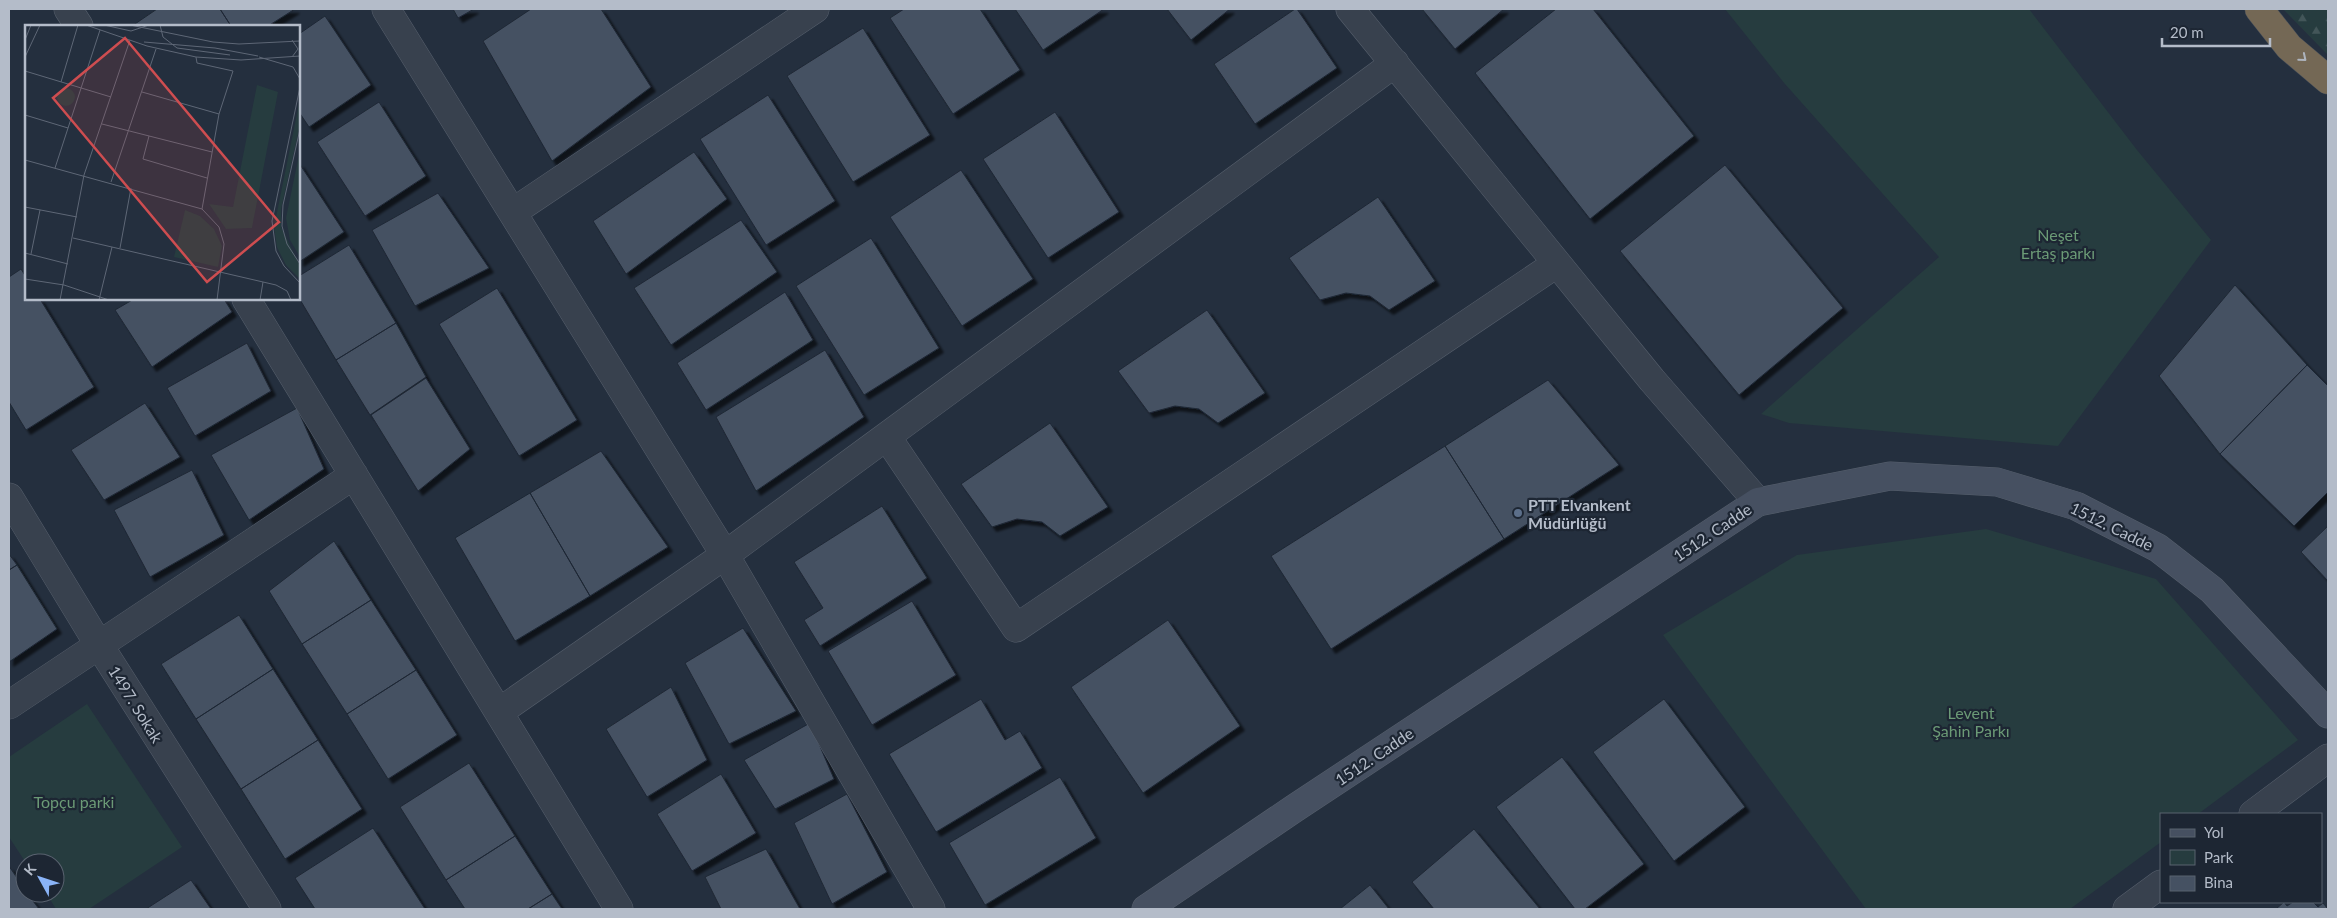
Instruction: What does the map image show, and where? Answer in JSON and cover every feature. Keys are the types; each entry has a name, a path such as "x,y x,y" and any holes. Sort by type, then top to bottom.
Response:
{"highway":[{"path":"2259,9 2289,47 2328,80"}],"street":[{"path":"68,9 78,25"},
{"path":"386,9 725,555 931,909"},
{"path":"513,212 815,9"},
{"path":"1350,9 1556,264 1652,380 1758,502"},
{"path":"499,712 725,555 1395,63"},
{"path":"887,436 1016,628 1556,264"},
{"path":"247,300 619,909"},
{"path":"9,705 354,475"},
{"name":"1512. Cadde","path":"1157,907 1295,808 1758,502 1890,476 1997,482 2076,506 2158,548 2212,590 2328,714"},
{"name":"1497. Sokak","path":"9,497 99,646 267,909"},
{"path":"2254,813 2328,758"},
{"path":"2127,909 2160,885"}],"green space":[{"name":"Neşet Ertaş parkı","path":"1725,9 2029,9 2137,150 2211,240 2058,446 1789,423 1761,414 1939,257 1785,84"},
{"path":"2283,9 2328,9 2328,55"},
{"name":"Levent Şahin Parkı","path":"1986,529 2156,579 2298,740 2199,813 2160,813 2160,843 2070,909 1866,909 1663,635 1797,555"},
{"name":"Topçu parki","path":"87,704 182,847 89,909 56,909 52,903 65,903 65,853 19,853 9,837 9,757"}],"building":[{"path":"157,9 220,9 230,25 133,25"},
{"path":"220,9 295,9 270,25 230,25"},
{"path":"453,9 474,9 458,18"},
{"path":"531,9 601,9 651,87 552,161 483,41"},
{"path":"904,9 980,9 1020,70 953,114 890,18"},
{"path":"1015,9 1104,9 1043,50"},
{"path":"1167,9 1230,9 1191,40"},
{"path":"1297,9 1337,68 1255,124 1214,64"},
{"path":"1422,9 1504,9 1455,49"},
{"path":"1556,9 1593,9 1694,136 1590,219 1475,73"},
{"path":"325,16 371,85 309,127 300,114 300,33"},
{"path":"863,28 930,135 853,182 787,76"},
{"path":"768,95 835,201 766,245 700,139"},
{"path":"379,102 426,176 365,216 317,142"},
{"path":"1055,112 1119,212 1048,258 983,159"},
{"path":"694,152 727,199 626,274 593,221"},
{"path":"300,165 344,232 300,261"},
{"path":"1725,165 1843,308 1739,395 1620,251"},
{"path":"961,170 1033,279 962,326 890,217"},
{"path":"438,193 489,268 415,306 372,230"},
{"path":"1378,197 1435,281 1389,310 1370,296 1346,293 1320,300 1289,258"},
{"path":"741,220 777,272 671,345 634,288"},
{"path":"871,238 939,348 864,395 796,286"},
{"path":"349,245 396,323 336,360 300,300 300,275"},
{"path":"21,269 25,275 25,300 41,300 94,387 26,430 9,402 9,277"},
{"path":"2235,285 2307,365 2220,454 2159,376"},
{"path":"497,288 577,420 519,456 439,324"},
{"path":"785,292 813,340 706,410 677,363"},
{"path":"132,300 225,300 232,312 152,367 115,310"},
{"path":"1207,310 1265,393 1218,423 1199,409 1175,406 1149,413 1118,371"},
{"path":"396,323 426,377 370,415 336,360"},
{"path":"247,343 271,391 195,436 167,388"},
{"path":"825,350 864,417 756,491 716,417"},
{"path":"2307,365 2328,386 2328,492 2294,526 2220,454"},
{"path":"426,378 470,449 418,491 371,415"},
{"path":"1548,380 1619,465 1504,539 1445,446"},
{"path":"145,403 180,457 104,500 71,450"},
{"path":"297,408 324,469 249,520 211,455"},
{"path":"1050,423 1108,507 1060,536 1042,522 1017,519 992,527 961,484"},
{"path":"1445,446 1504,539 1331,649 1271,556"},
{"path":"601,451 668,547 590,596 530,493"},
{"path":"192,470 224,535 150,577 114,510"},
{"path":"530,493 590,596 515,641 455,538"},
{"path":"882,506 927,578 820,646 804,620 823,608 794,562"},
{"path":"2328,526 2328,581 2301,552"},
{"path":"334,541 371,600 302,644 269,591"},
{"path":"9,554 17,565 9,570"},
{"path":"17,565 57,629 9,662 9,570"},
{"path":"371,600 416,670 347,714 302,644"},
{"path":"912,601 956,675 872,725 828,651"},
{"path":"239,615 273,669 196,719 161,664"},
{"path":"1168,620 1240,726 1143,793 1071,687"},
{"path":"743,628 796,711 729,744 685,663"},
{"path":"273,669 318,740 241,789 196,719"},
{"path":"416,670 457,735 388,779 347,714"},
{"path":"671,687 707,760 647,797 606,729"},
{"path":"981,699 1005,740 1020,731 1042,768 936,832 889,754"},
{"path":"1664,699 1745,807 1674,861 1593,752"},
{"path":"810,723 834,779 775,809 744,760"},
{"path":"318,740 362,809 285,859 241,789"},
{"path":"1562,757 1644,864 1585,909 1575,909 1496,807"},
{"path":"469,763 515,836 446,880 400,807"},
{"path":"721,774 756,833 692,871 657,814"},
{"path":"1060,777 1096,838 985,905 949,843"},
{"path":"847,794 887,872 832,904 794,823"},
{"path":"373,828 425,909 315,909 295,878"},
{"path":"1474,829 1540,909 1434,909 1412,882"},
{"path":"515,836 552,894 528,909 465,909 446,880"},
{"path":"766,849 800,909 721,909 705,877"},
{"path":"9,866 15,875 15,903 34,903 39,909 9,909"},
{"path":"191,880 211,909 146,909"},
{"path":"1370,885 1389,909 1340,909"},
{"path":"552,894 562,909 528,909"},
{"path":"2283,903 2287,906 2292,903 2314,903 2318,907 2323,903 2328,909 2276,909"}],"place":[{"name":"PTT Elvankent Müdürlüğü","path":"1518,513"}]}
